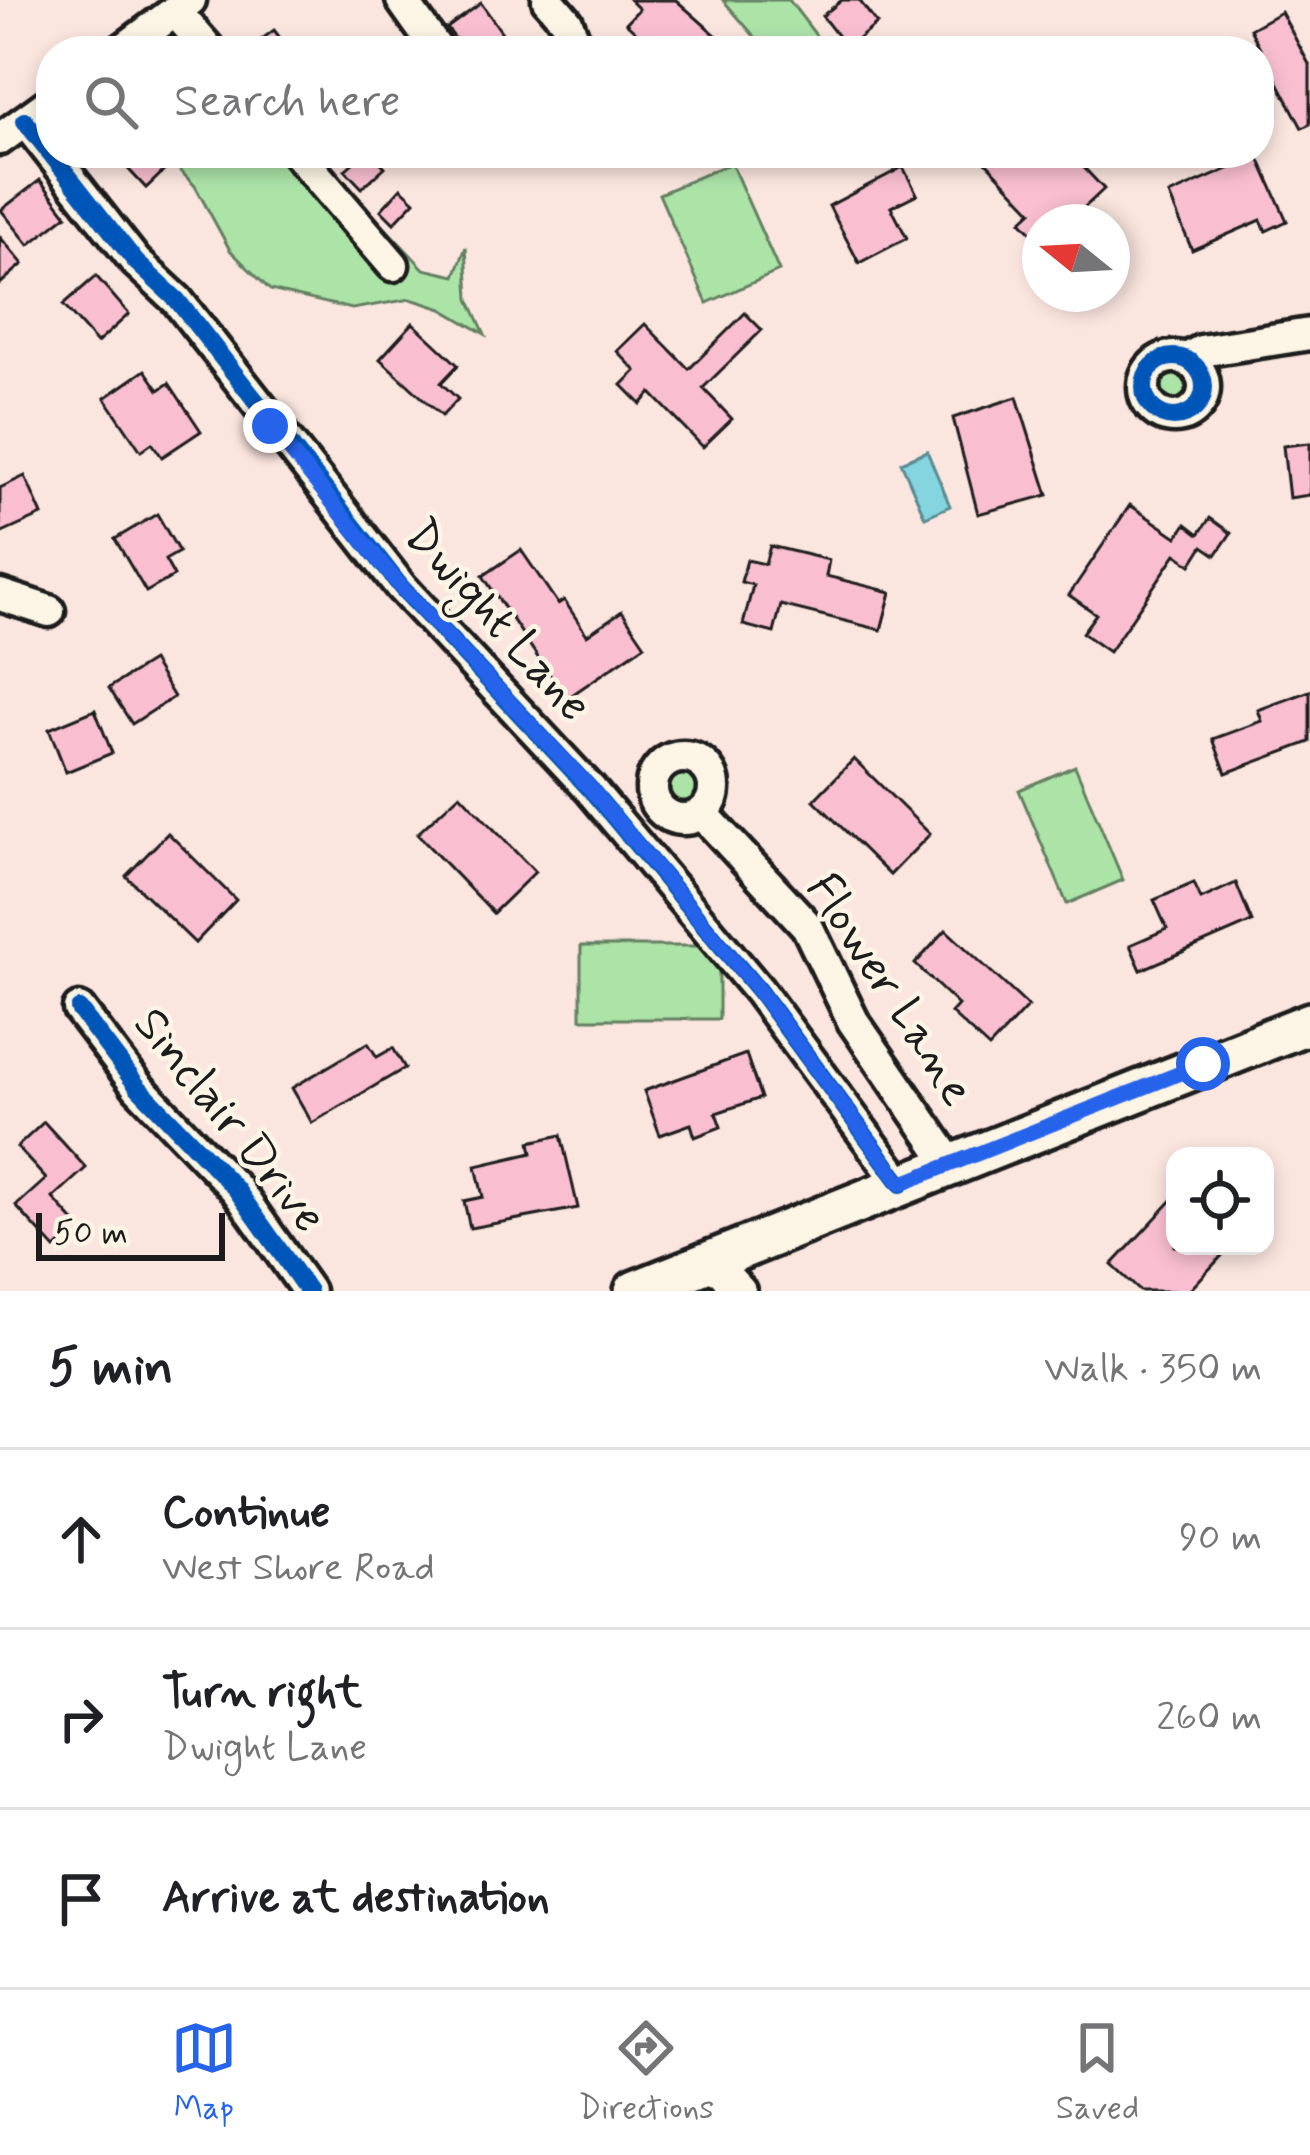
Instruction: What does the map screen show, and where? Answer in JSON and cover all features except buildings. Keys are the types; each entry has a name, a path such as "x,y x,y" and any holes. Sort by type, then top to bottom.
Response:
{"main road":[{"path":"635,1291 1310,1023"}],"street":[{"path":"402,0 427,36"},
{"path":"548,0 572,36"},
{"path":"141,36 183,5 201,36"},
{"name":"Dwight Lane","path":"12,130 36,156"},
{"name":"Dwight Lane","path":"48,168 177,300 400,586 590,788 759,991 901,1184"},
{"path":"310,168 393,265"},
{"path":"1187,359 1201,351 1310,334"},
{"path":"0,595 49,611"},
{"name":"Flower Lane","path":"702,813 807,926 853,1021 951,1164"},
{"name":"Sinclair Drive","path":"79,1009 138,1087 236,1189 308,1291"},
{"path":"712,1261 740,1291"}],"green space":[{"path":"723,0 789,0 817,36 754,36"},
{"path":"178,168 329,168 424,269 455,276 466,247 469,299 485,334 442,309 411,299 352,309 270,290 230,250 195,186"},
{"path":"719,168 733,168 779,271 707,303 659,194"},
{"path":"1175,364 1191,371 1198,387 1191,403 1175,410 1159,403 1152,387 1159,371"},
{"path":"683,766 699,773 706,789 699,805 683,812 667,805 660,789 667,773"},
{"path":"1075,766 1123,880 1067,904 1019,790"},
{"path":"581,946 719,946 719,1019 581,1019"}],"water":[{"path":"927,451 950,506 925,517 901,462"}],"cycle path":[{"path":"25,121 36,135"},
{"path":"62,168 136,262 177,300 401,587 590,789 759,991 901,1184"},
{"path":"1174,357 1196,365 1204,387 1196,409 1174,417 1152,409 1144,387 1152,365 1174,357"},
{"path":"79,1009 138,1087 236,1189 308,1291"}],"route":[{"path":"270,426 400,586 590,788 759,991 901,1184 1203,1064"}]}
